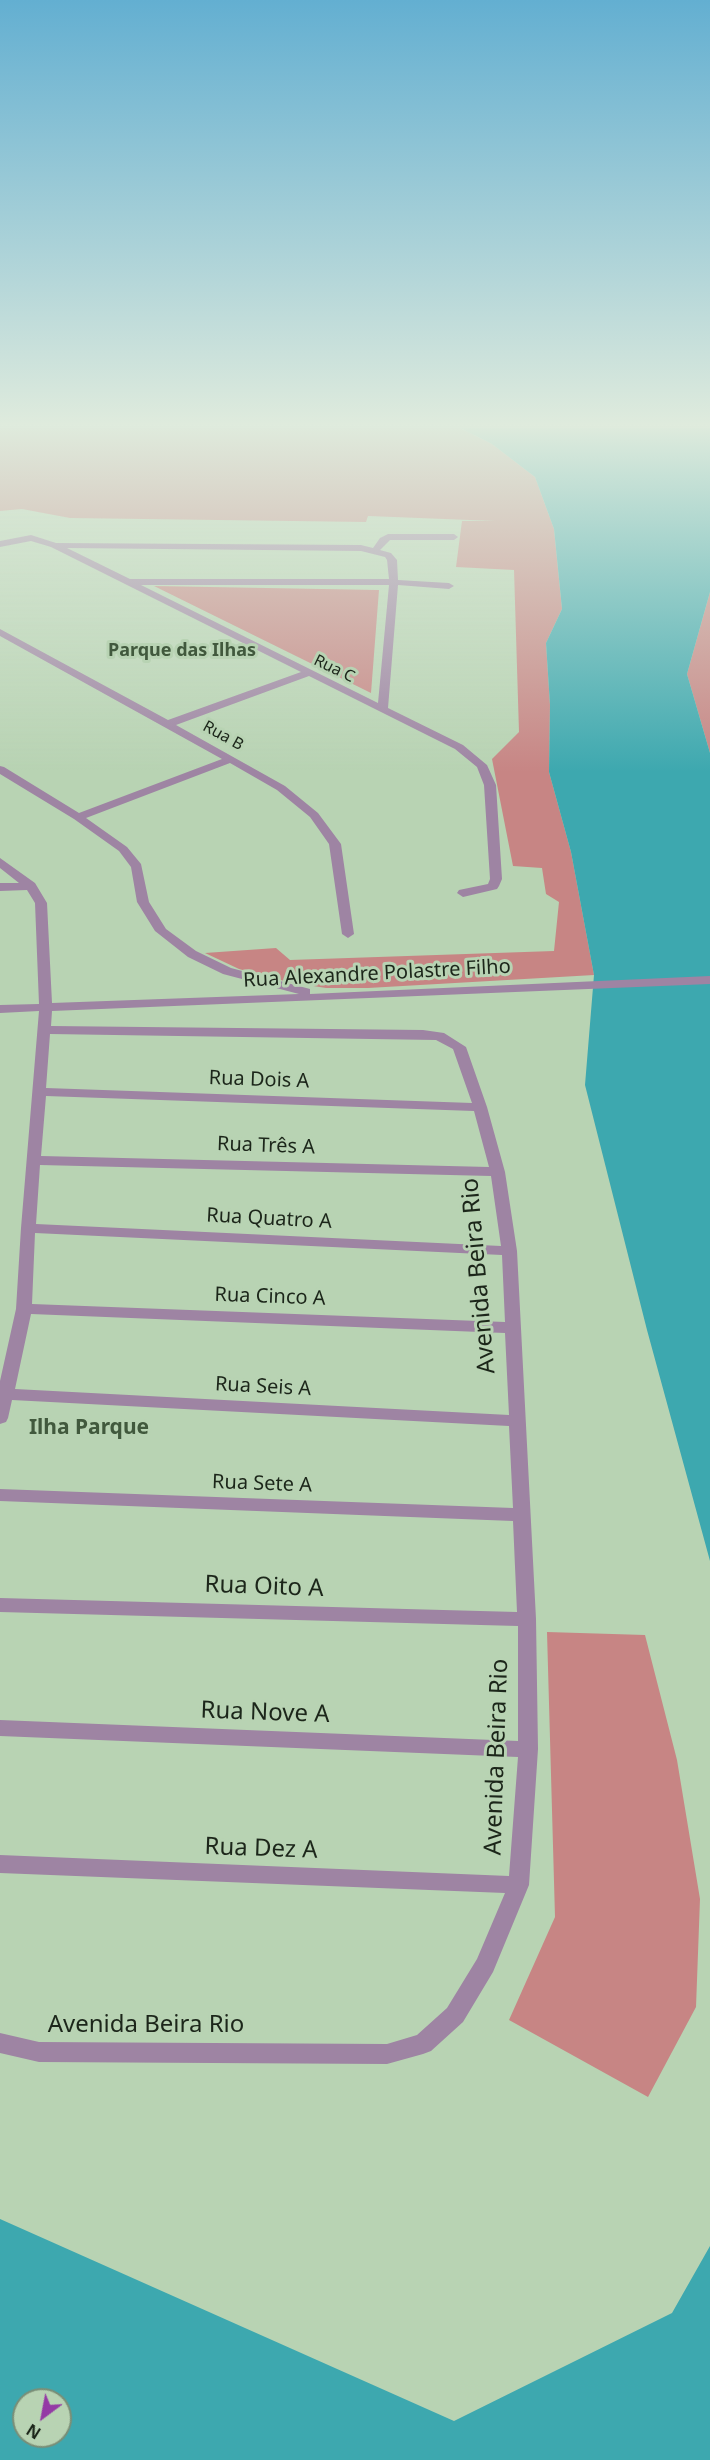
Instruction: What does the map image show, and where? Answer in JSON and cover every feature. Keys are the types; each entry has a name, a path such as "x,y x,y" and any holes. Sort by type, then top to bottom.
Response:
{"street":[{"name":"Rua C","path":"47,543 459,747 482,765 490,785 496,883 488,889 463,893"},
{"path":"376,550 381,543"},
{"path":"54,545 376,550 388,555 392,560 394,582 383,710"},
{"path":"128,582 394,582 449,586"},
{"name":"Rua B","path":"0,632 281,788 314,815 335,844 348,934"},
{"path":"168,724 307,673"},
{"path":"78,817 231,759"},
{"path":"0,769 78,817 123,849 137,867 142,903 161,932 192,954 227,971 276,986 332,997"},
{"path":"0,862 31,886 41,903 46,1007 28,1228 24,1309 2,1394 0,1418"},
{"path":"0,887 31,886"},
{"name":"Rua Alexandre Polastre Filho","path":"0,1009 710,980"},
{"name":"Avenida Beira Rio","path":"0,2043 39,2052 387,2054 423,2044 455,2015 485,1965 519,1885 528,1749 527,1619 509,1251 498,1172 480,1107 459,1047 439,1036 423,1034 43,1030"},
{"name":"Rua Dois A","path":"38,1092 480,1107"},
{"name":"Rua Três A","path":"33,1160 498,1172"},
{"name":"Rua Quatro A","path":"28,1228 509,1251"},
{"name":"Rua Cinco A","path":"24,1309 514,1328"},
{"name":"Rua Seis A","path":"2,1394 518,1421"},
{"name":"Rua Sete A","path":"0,1496 523,1515"},
{"name":"Rua Oito A","path":"0,1605 527,1619"},
{"name":"Rua Nove A","path":"0,1728 528,1749"},
{"name":"Rua Dez A","path":"0,1864 519,1885"}],"shaded area":[{"path":"459,543 555,543 562,609 546,643 550,705 549,772 571,852 594,975 368,988 326,988 288,982 239,969 205,953 276,948 290,960 554,951 559,902 546,894 542,868 513,866 492,759 519,732 514,570 456,567"},
{"path":"154,586 379,590 371,693"},
{"path":"710,592 710,753 687,674"},
{"path":"547,1632 645,1635 677,1760 700,1899 696,2007 648,2097 509,2020 555,1917"}],"water":[{"path":"555,543 710,543 710,592 687,674 710,753 710,1561 647,1330 585,1085 594,975 571,852 549,772 550,705 546,643 562,609"},
{"path":"0,2219 454,2421 672,2313 710,2246 710,2460 0,2460"}],"district":[{"name":"Parque das Ilhas","path":"182,651"},
{"name":"Ilha Parque","path":"89,1428"}]}
